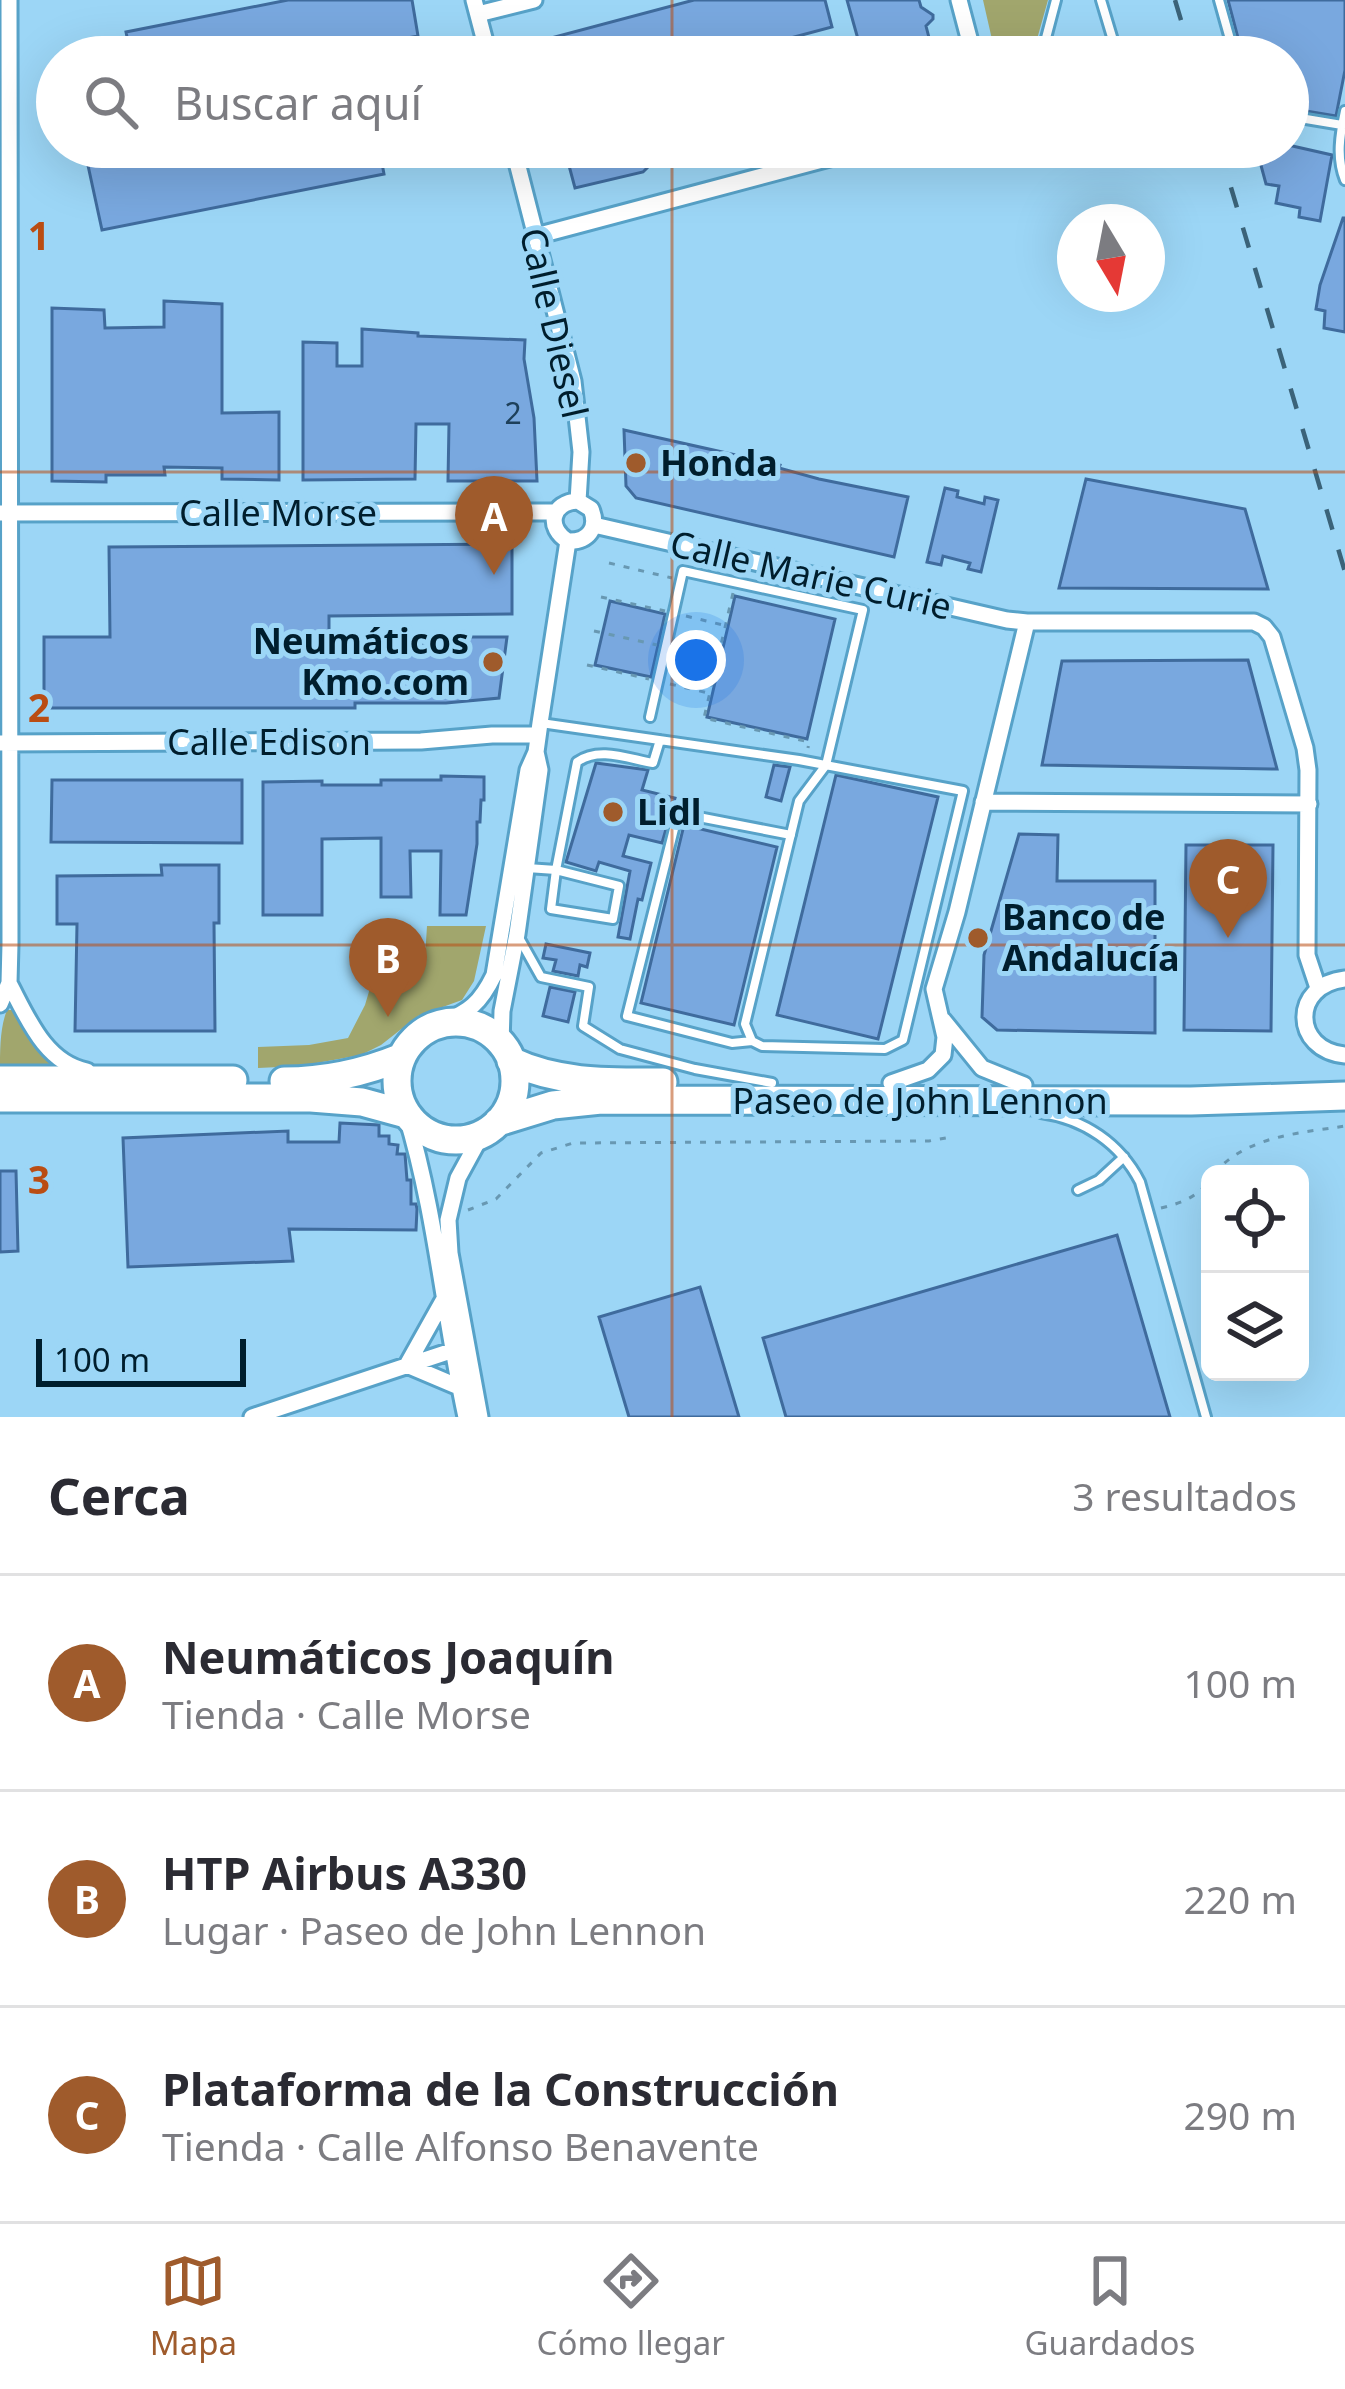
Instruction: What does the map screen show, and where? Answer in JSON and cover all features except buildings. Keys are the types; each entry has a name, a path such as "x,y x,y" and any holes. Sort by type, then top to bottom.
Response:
{"highway":[{"path":"442,1024 468,1024 492,1034 506,1052 514,1090 509,1107 490,1128 460,1140 442,1138 416,1125 406,1114 397,1081 402,1057 418,1036 442,1024"},
{"name":"Paseo de John Lennon","path":"506,1052 554,1077 589,1081 1024,1085 1345,1096"},
{"path":"0,1080 134,1074 326,1079 371,1070 402,1057"},
{"name":"Paseo de John Lennon","path":"490,1128 553,1105 601,1100 802,1101 1191,1092 1345,1079"},
{"path":"0,1099 311,1098 362,1102 406,1114"}],"street":[{"path":"0,1004 5,982 9,0"},
{"path":"476,7 534,0"},
{"path":"959,0 968,36"},
{"name":"Calle Diesel","path":"518,168 573,381 580,452 578,501"},
{"path":"536,236 792,168"},
{"path":"578,501 591,509 594,525 582,540 568,541 554,526 555,512 565,503 578,501"},
{"name":"Calle Morse","path":"5,513 555,512"},
{"name":"Calle Marie Curie","path":"594,525 1027,622 1254,622 1272,637 1305,748 1309,803"},
{"path":"442,1024 482,998 494,975 568,541"},
{"path":"891,1083 928,1070 943,1055 945,1037 934,989 1027,622"},
{"name":"Calle Edison","path":"5,743 421,742 492,735 538,737"},
{"path":"506,1052 502,1011 539,770 538,737"},
{"path":"983,802 1309,803 1307,955 1318,988"},
{"path":"1345,979 1318,988 1305,1010 1309,1035 1328,1053 1345,1055"},
{"path":"5,982 50,1051 75,1069 134,1074"},
{"path":"938,1012 982,1068 1024,1085"},
{"path":"406,1114 420,1162 444,1298 480,1417"},
{"path":"466,1417 459,1387 448,1220 458,1178 490,1128"},
{"path":"407,1365 444,1298"},
{"path":"252,1417 459,1348"},
{"path":"407,1365 459,1387"}],"lane":[{"path":"1047,36 1056,0"},
{"path":"1101,0 1112,36"},
{"path":"1219,0 1229,36"},
{"path":"1345,111 1340,167 1345,180"},
{"path":"1309,120 1342,125"},
{"path":"538,737 660,740 805,761 826,765 963,791 903,1040 885,1049 762,1046 752,1040 745,1024 799,801 826,765 863,610 683,571 650,717"},
{"path":"526,868 556,869 619,886 613,919 551,909 556,869 577,762 597,753 653,764 660,740"},
{"path":"752,1040 732,1042 627,1016 678,813 790,835"},
{"path":"517,934 541,977 589,987 583,1025 620,1049 772,1083"},
{"path":"802,1101 876,1111 1050,1114 1088,1128 1114,1146 1140,1182 1206,1417"},
{"path":"1078,1190 1099,1180 1124,1157"}],"path":[{"path":"609,563 681,580"},
{"path":"733,592 717,642 704,718 809,742 805,761"},
{"path":"1222,1165 1258,1144 1345,1126"},
{"path":"460,1210 496,1199 541,1154 573,1143 946,1138"},
{"path":"1155,1210 1201,1191"}],"green space":[{"path":"983,0 1048,0 1038,36 991,36"},
{"path":"427,926 486,926 474,981 462,1000 418,1016 361,1055 258,1068 258,1047 348,1038 365,1005 378,961 425,958"},
{"path":"7,1010 14,1010 52,1068 0,1071"}],"railway":[{"path":"1175,0 1186,36"},
{"path":"1225,168 1345,572"}],"place":[{"name":"Honda","path":"636,463"},
{"name":"Neumáticos Joaquín","path":"494,575"},
{"name":"Neumáticos Kmo.com","path":"493,662"},
{"name":"Lidl","path":"613,812"},
{"name":"Banco de Andalucía","path":"978,938"},
{"name":"Plataforma de la Construcción","path":"1228,938"},
{"name":"HTP Airbus A330","path":"388,1017"}]}
